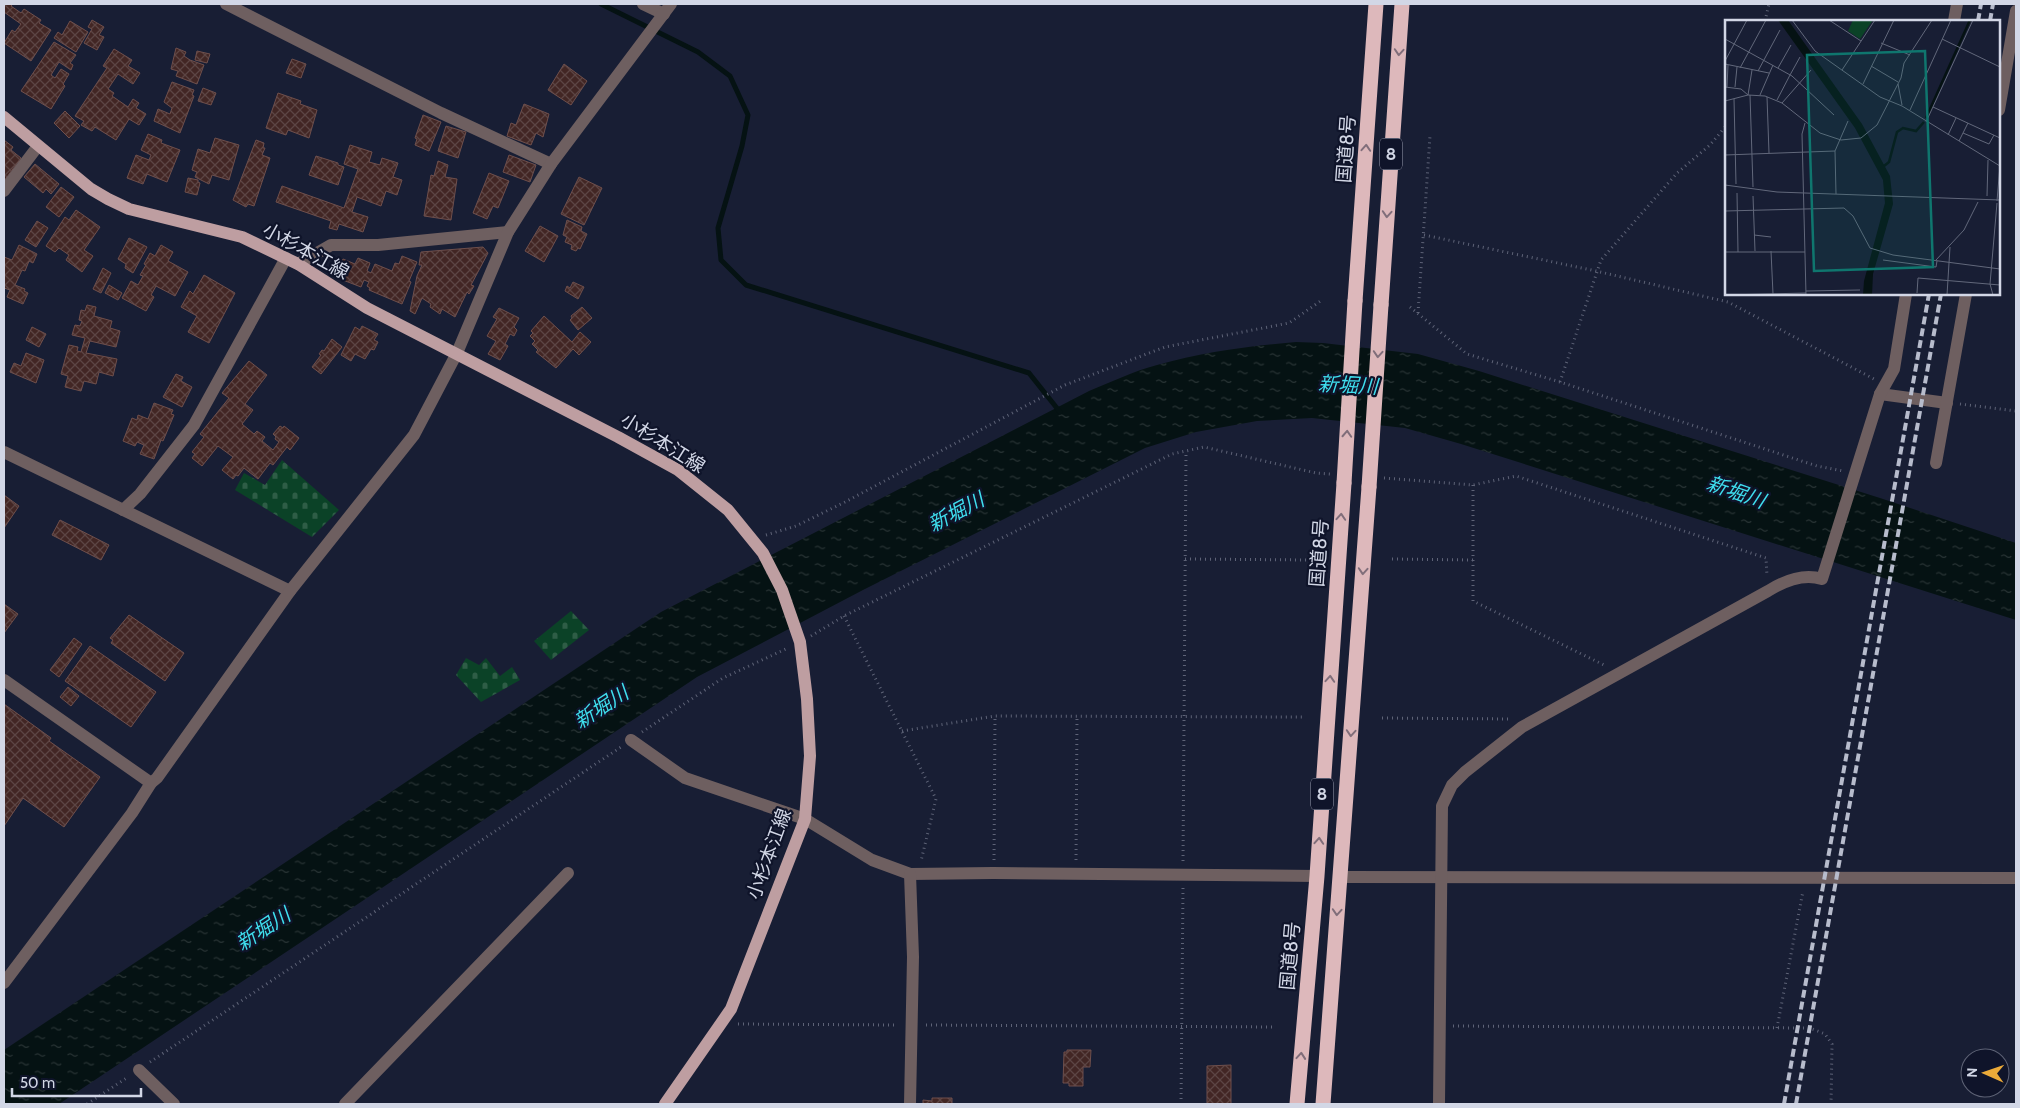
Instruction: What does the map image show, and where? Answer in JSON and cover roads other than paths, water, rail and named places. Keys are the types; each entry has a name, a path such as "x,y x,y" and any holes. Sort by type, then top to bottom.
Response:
{"highway":[{"name":"国道8号","path":"1297,1104 1317,876 1339,479 1355,301 1376,4"},
{"name":"8","path":"1323,1104 1369,487 1402,4"}],"main road":[{"name":"小杉本江線","path":"4,118 92,190 129,209 242,237 286,258 367,308 618,437 678,470 728,510 763,553 782,590 799,636 807,699 810,756 805,819 731,1008 665,1104"}],"street":[{"path":"226,4 442,114 551,164"},
{"path":"4,983 132,813 151,783 157,778 290,591 414,435 456,353 508,232 551,164 668,9 643,4"},
{"path":"1954,20 1957,4"},
{"path":"2000,104 2016,11"},
{"path":"4,191 38,146"},
{"path":"298,264 331,245 378,245 508,232"},
{"path":"123,510 140,494 194,425 286,258"},
{"path":"1439,1104 1442,806 1452,785 1465,772 1522,727 1784,581 1813,576 1822,579 1882,389 1894,369 1906,295"},
{"path":"1936,463 1966,295"},
{"path":"1882,389 1947,403"},
{"path":"4,452 290,591"},
{"path":"4,680 151,783"},
{"path":"631,740 685,778 805,819 872,860 914,874 1317,876"},
{"path":"345,1104 568,873"},
{"path":"910,1104 914,874"},
{"path":"1340,876 2016,878"},
{"path":"139,1070 174,1104"}],"water":[{"name":"新堀川","path":"1296,342 1323,343 1418,354 1479,371 2016,543 2016,620 1461,444 1405,428 1312,418 1257,421 1196,432 1145,448 863,590 697,677 59,1104 4,1104 4,1050 661,612 1089,391 1140,370 1174,360 1226,350"}],"waterway":[{"path":"601,4 698,52 730,76 748,115 742,146 718,228 721,260 746,285 1029,373 1060,412"}],"railway":[{"path":"1978,20 1981,4"},
{"path":"1990,20 1993,4"},
{"path":"1784,1104 1929,295"},
{"path":"1796,1104 1941,295"}]}
